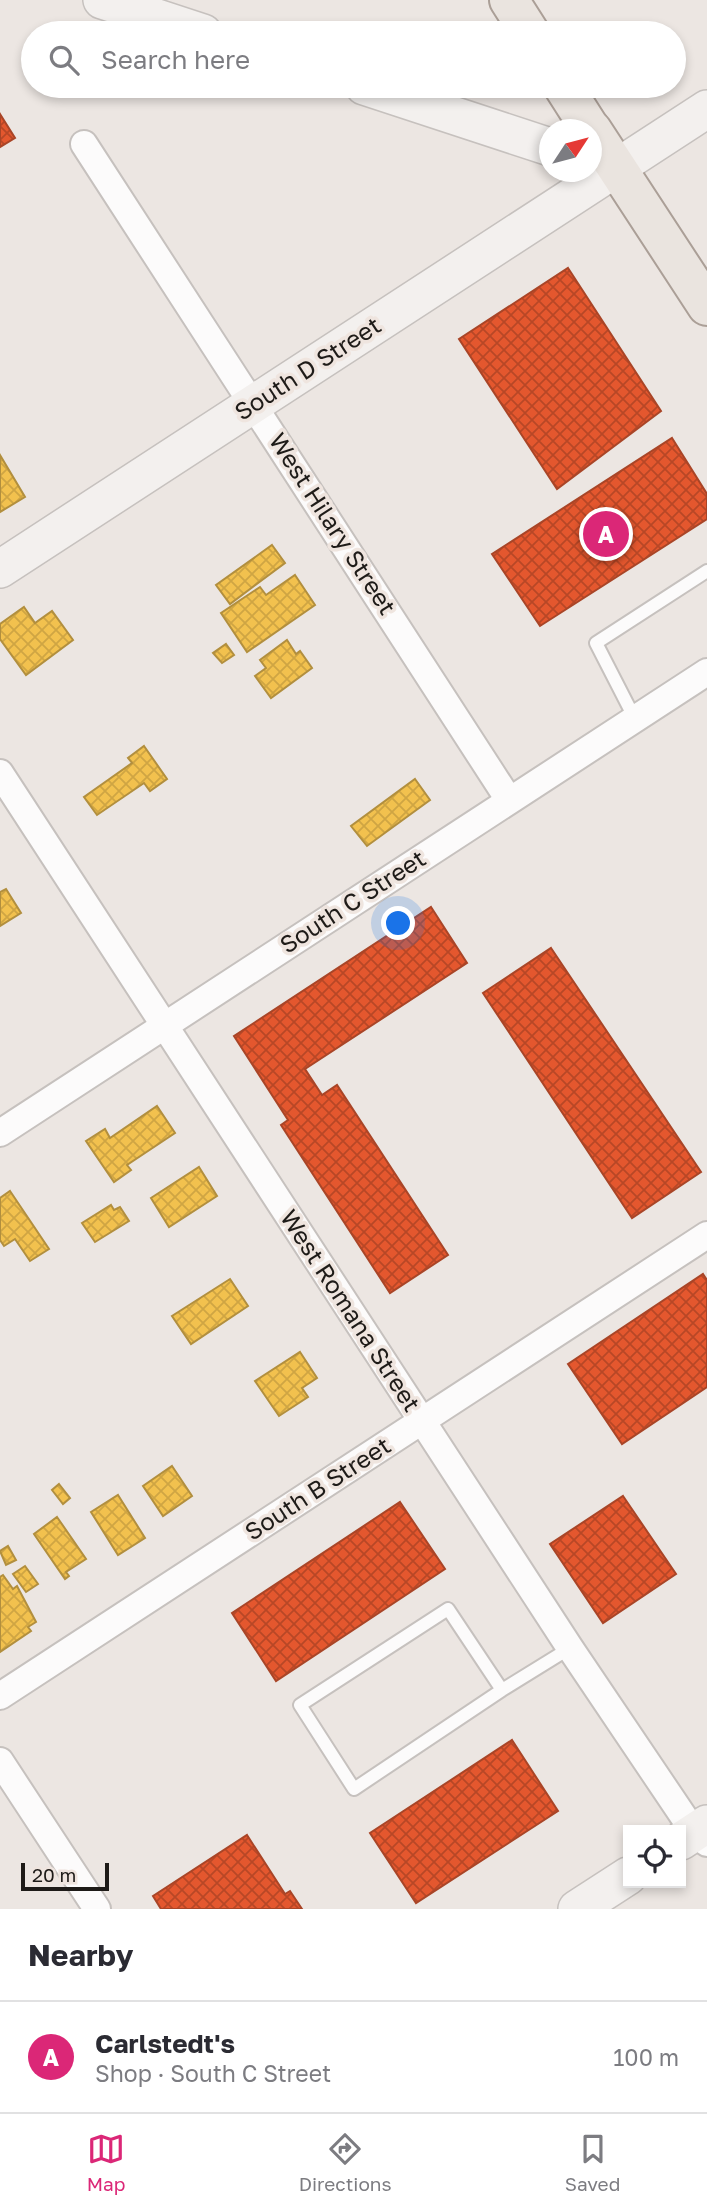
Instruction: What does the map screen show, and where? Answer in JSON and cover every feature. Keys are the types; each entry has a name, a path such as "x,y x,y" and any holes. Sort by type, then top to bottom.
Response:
{"main road":[{"path":"509,0 522,21"},
{"path":"571,98 584,119"},
{"path":"603,164 707,306"}],"street":[{"path":"102,0 166,21"},
{"path":"400,98 539,142"},
{"name":"South D Street","path":"0,569 255,404 603,164 707,109"},
{"name":"West Hilary Street","path":"84,144 255,404 509,800"},
{"name":"South C Street","path":"0,1133 707,672"},
{"name":"West Romana Street","path":"0,773 570,1647 697,1835"},
{"name":"South B Street","path":"0,1696 707,1235"},
{"path":"0,1761 97,1909"},
{"path":"577,1909 623,1878"}],"lane":[{"path":"635,719 596,643 707,571"},
{"path":"502,1690 448,1609 300,1704 354,1789 570,1647"}],"building: Homes":[{"path":"0,455 25,497 0,512"},
{"path":"272,545 285,563 230,604 216,585"},
{"path":"295,575 315,605 247,652 221,613 260,587 266,595"},
{"path":"24,607 35,623 52,611 73,640 26,675 0,639 0,624"},
{"path":"287,640 296,654 300,651 312,668 271,698 255,676 266,668 260,660"},
{"path":"226,644 234,655 222,663 213,653"},
{"path":"144,746 167,779 150,791 144,783 97,815 84,797 132,763 128,758"},
{"path":"415,779 430,800 367,846 351,826"},
{"path":"6,889 21,913 0,926 0,892"},
{"path":"157,1106 175,1133 127,1165 131,1170 114,1182 86,1141 105,1129 110,1138"},
{"path":"199,1167 217,1196 169,1227 151,1198"},
{"path":"10,1191 49,1249 30,1261 15,1239 4,1246 0,1240 0,1198"},
{"path":"111,1205 114,1210 120,1207 129,1221 95,1242 82,1223"},
{"path":"230,1279 248,1306 191,1344 172,1316"},
{"path":"300,1352 317,1378 302,1388 308,1397 279,1416 255,1381"},
{"path":"172,1466 192,1496 163,1516 143,1486"},
{"path":"59,1484 70,1498 63,1504 52,1490"},
{"path":"118,1495 145,1538 118,1555 91,1512"},
{"path":"57,1517 86,1559 66,1572 69,1576 65,1579 34,1534"},
{"path":"8,1546 16,1560 6,1565 0,1551"},
{"path":"25,1566 38,1584 26,1592 13,1574"},
{"path":"3,1575 13,1589 17,1586 36,1622 28,1627 31,1631 0,1652 0,1577"}],"building: Shops":[{"path":"0,114 15,138 0,147"},
{"path":"568,268 661,411 557,489 459,339"},
{"path":"672,438 707,494 707,519 540,626 492,554"},
{"path":"431,907 467,963 305,1069 322,1095 337,1085 448,1255 390,1293 281,1125 288,1120 234,1036"},
{"path":"551,948 701,1172 632,1218 483,993"},
{"path":"703,1274 707,1280 707,1387 622,1444 568,1364"},
{"path":"623,1496 676,1574 603,1623 550,1544"},
{"path":"400,1502 445,1569 276,1681 232,1613"},
{"path":"512,1740 558,1811 416,1903 370,1833"},
{"path":"247,1835 285,1894 290,1891 302,1909 161,1909 153,1896"}],"place":[{"name":"Carlstedt's","path":"606,534"}]}
